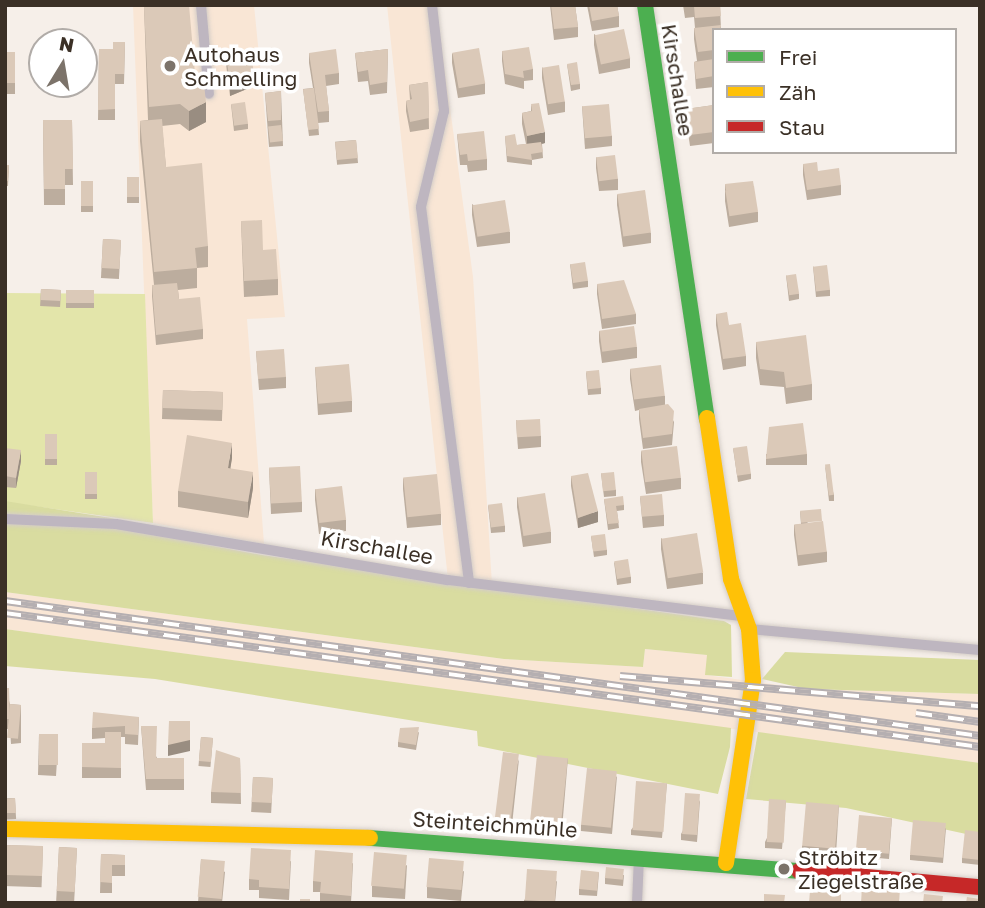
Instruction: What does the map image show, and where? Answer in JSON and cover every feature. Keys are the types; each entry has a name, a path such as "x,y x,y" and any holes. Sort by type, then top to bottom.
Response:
{"street":[{"name":"Kirschallee","path":"645,5 731,579 745,623 752,680 726,863"},
{"name":"Steinteichmühle","path":"5,829 464,840 980,887"}],"lane":[{"path":"201,5 209,94"},
{"path":"432,5 444,111 421,207 469,583"},
{"name":"Kirschallee","path":"5,519 116,524 469,583 745,623"},
{"path":"745,623 980,650"},
{"path":"637,903 639,857"}],"shaded area":[{"path":"133,5 254,5 285,317 247,319 264,544 153,523"},
{"path":"387,5 436,5 473,277 492,585 448,580"},
{"path":"5,592 504,659 643,667 645,649 708,655 706,675 807,689 980,694 980,763 5,629"}],"green space":[{"path":"5,293 145,294 153,523 5,502"},
{"path":"5,501 111,518 166,537 262,555 724,621 731,625 732,677 705,675 707,655 645,649 643,667 504,659 5,592"},
{"path":"5,629 731,728 730,747 718,794 478,746 477,731 155,679 5,666"},
{"path":"785,652 980,660 980,694 807,689 762,679"},
{"path":"758,732 980,763 980,837 846,808 746,799"}],"building":[{"name":"Autohaus Schmelling","path":"146,5 189,5 196,85 204,84 206,102 189,111 180,104 149,107"},
{"path":"551,5 575,5 578,27 554,29"},
{"path":"589,5 617,5 619,16 592,21"},
{"path":"684,5 720,5 721,16 695,18 694,6"},
{"path":"721,25 720,28 712,28 712,50 698,52 694,28"},
{"path":"624,29 630,58 601,65 595,35"},
{"path":"113,42 125,42 124,74 115,74 115,109 98,110 99,49 113,49"},
{"path":"529,47 533,69 523,71 524,78 505,74 502,51"},
{"path":"479,48 485,83 459,88 452,53"},
{"path":"336,49 339,73 325,75 329,111 318,112 309,53"},
{"path":"388,49 387,82 370,85 368,70 358,72 355,53"},
{"path":"251,51 254,76 230,85 226,53"},
{"path":"5,52 15,52 15,83 5,83"},
{"path":"712,59 712,76 696,79 694,62"},
{"path":"577,62 580,84 571,85 567,64"},
{"path":"559,65 565,102 548,104 542,68"},
{"path":"428,82 429,118 410,122 406,101 412,99 409,85"},
{"path":"314,88 319,129 308,130 303,89"},
{"path":"281,91 281,120 268,121 265,93"},
{"path":"245,102 248,124 234,126 231,104"},
{"path":"539,103 545,132 527,136 522,113 532,111 531,104"},
{"path":"609,104 612,136 585,138 582,106"},
{"path":"712,105 712,132 690,135 686,109"},
{"path":"162,119 166,167 202,163 208,246 195,248 197,268 154,272 140,121"},
{"path":"43,120 72,120 73,169 65,169 65,189 44,189"},
{"path":"281,125 283,141 270,142 268,127"},
{"path":"484,131 487,159 468,161 467,154 460,155 457,134"},
{"path":"515,134 517,145 541,142 543,152 531,154 532,160 507,156 505,136"},
{"path":"356,140 358,158 337,160 335,142"},
{"path":"615,155 618,179 599,181 596,157"},
{"path":"817,162 818,171 839,168 841,185 807,190 803,164"},
{"path":"5,165 9,165 8,181 5,180"},
{"path":"127,177 139,177 139,197 127,197"},
{"path":"81,181 93,181 93,206 81,206"},
{"path":"753,181 754,187 726,191 725,184"},
{"path":"754,186 758,212 729,216 725,191"},
{"path":"645,190 651,233 623,236 617,194"},
{"path":"505,200 510,232 477,237 472,205"},
{"path":"262,220 263,250 276,249 278,279 244,281 241,221"},
{"path":"103,239 121,240 119,269 101,268"},
{"path":"585,262 588,281 573,283 570,264"},
{"path":"827,265 830,290 816,292 813,267"},
{"path":"796,274 799,294 789,295 786,276"},
{"path":"624,280 636,314 602,319 597,284"},
{"path":"177,283 179,299 200,297 203,329 156,335 152,285"},
{"path":"41,289 61,290 60,301 40,300"},
{"path":"66,290 94,290 94,303 66,303"},
{"path":"727,312 729,325 741,323 746,356 723,359 716,314"},
{"path":"634,326 637,347 602,352 599,331"},
{"path":"806,335 812,384 786,388 784,372 760,369 756,342"},
{"path":"284,349 286,377 258,379 256,351"},
{"path":"349,364 352,401 318,404 315,367"},
{"path":"661,365 665,396 634,400 630,369"},
{"path":"599,370 601,388 588,389 586,371"},
{"path":"163,390 223,392 222,410 162,408"},
{"path":"668,404 674,411 672,434 643,438 639,409"},
{"path":"540,419 541,436 517,437 516,420"},
{"path":"803,423 807,454 766,459 769,427"},
{"path":"45,434 57,434 57,459 45,459"},
{"path":"187,435 232,443 228,468 253,472 248,502 178,491"},
{"path":"677,446 681,478 645,482 641,450"},
{"path":"747,446 751,474 737,476 733,448"},
{"path":"5,448 21,450 16,478 5,476"},
{"path":"830,464 834,495 829,495 825,465"},
{"path":"300,466 302,502 271,504 269,468"},
{"path":"85,472 97,472 97,494 85,494"},
{"path":"614,472 616,490 603,491 601,473"},
{"path":"588,473 598,511 578,518 571,476"},
{"path":"437,474 441,514 407,517 403,478"},
{"path":"342,486 346,520 319,523 315,489"},
{"path":"545,493 551,532 523,536 517,497"},
{"path":"662,494 664,515 642,517 640,496"},
{"path":"623,496 624,505 616,506 619,523 608,524 604,499"},
{"path":"502,503 505,526 491,528 488,505"},
{"path":"821,509 822,521 801,523 800,511"},
{"path":"823,521 827,552 798,555 794,525"},
{"path":"697,533 703,573 668,578 661,539"},
{"path":"605,534 607,550 593,552 591,536"},
{"path":"628,559 631,577 617,579 614,561"},
{"path":"5,688 9,688 10,719 5,719"},
{"path":"10,704 21,705 18,739 7,738"},
{"path":"93,712 139,717 138,735 125,734 125,726 92,728"},
{"path":"169,721 190,721 190,740 168,745"},
{"path":"141,726 157,726 156,758 184,758 184,779 146,779"},
{"path":"419,727 416,745 398,742 400,728"},
{"path":"105,732 121,732 121,768 82,767 82,743 105,743"},
{"path":"39,734 58,734 58,765 39,765"},
{"path":"201,737 213,738 211,762 199,761"},
{"path":"216,750 240,758 241,793 211,792"},
{"path":"503,752 519,754 511,819 495,818"},
{"path":"537,755 568,758 561,824 530,821"},
{"path":"587,768 617,771 611,828 581,825"},
{"path":"253,777 273,778 272,803 252,802"},
{"path":"636,781 667,783 664,832 633,830"},
{"path":"685,793 700,794 697,835 682,834"},
{"path":"15,798 16,813 5,813 5,799"},
{"path":"769,799 786,800 784,843 767,842"},
{"path":"806,802 839,805 835,849 802,846"},
{"path":"859,815 892,818 889,854 856,851"},
{"path":"913,820 946,823 943,858 910,855"},
{"path":"965,830 980,832 980,860 962,858"},
{"path":"5,845 43,846 42,876 6,875 5,903"},
{"path":"59,847 77,848 75,892 57,891"},
{"path":"251,848 291,850 289,889 259,887 259,880 249,879"},
{"path":"315,850 353,853 351,896 320,893 321,882 313,881"},
{"path":"374,852 407,855 404,889 371,886"},
{"path":"101,854 125,855 125,865 112,865 112,883 100,882"},
{"path":"429,858 464,861 461,890 426,887"},
{"path":"201,859 225,861 222,899 198,897"},
{"path":"606,867 624,869 623,880 605,878"},
{"path":"527,869 557,871 555,902 525,900"},
{"path":"581,870 599,872 597,891 579,889"},
{"path":"862,886 900,889 899,903 861,903"},
{"path":"810,891 841,894 841,903 809,903"},
{"path":"764,894 785,895 784,903 764,903"},
{"path":"924,894 943,896 942,903 923,903"},
{"path":"967,897 980,899 980,903 966,903"},
{"path":"300,899 310,899 310,903 300,903"}],"railway":[{"path":"5,601 980,736"},
{"path":"5,613 980,747"},
{"path":"620,676 980,706"},
{"path":"916,713 980,722"}],"traffic: fast":[{"path":"645,5 707,418"},
{"path":"370,838 799,871"}],"traffic: slow":[{"path":"707,418 731,579 749,629 753,680 726,863"},
{"path":"5,829 370,838"}],"traffic: jam":[{"path":"799,871 980,887"}],"place":[{"name":"Autohaus Schmelling","path":"170,66"},
{"name":"Ströbitz Ziegelstraße","path":"784,869"}]}
